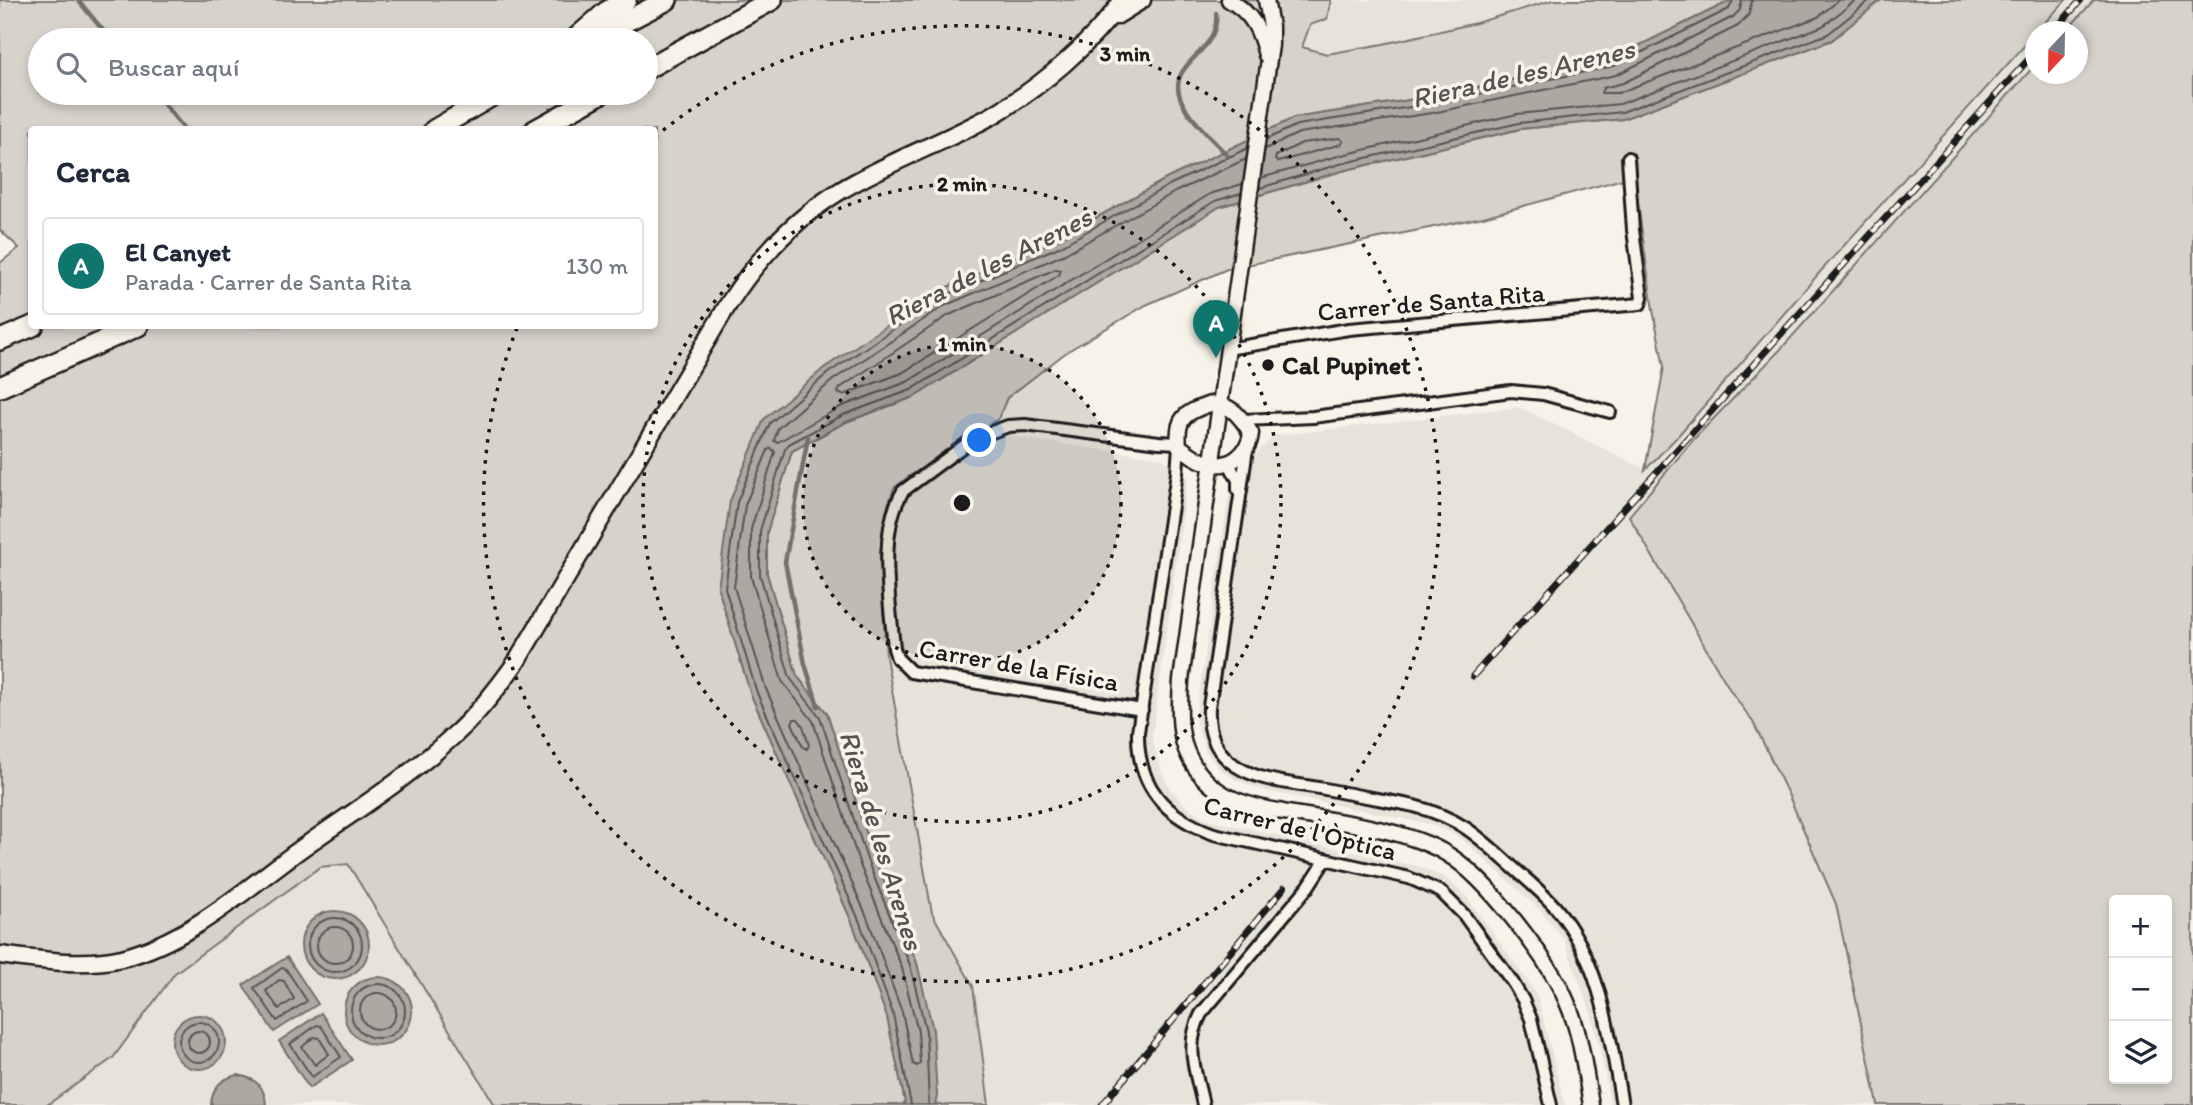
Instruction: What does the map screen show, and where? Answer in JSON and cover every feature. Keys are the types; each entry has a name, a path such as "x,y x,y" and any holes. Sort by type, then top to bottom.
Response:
{"highway":[{"path":"588,28 606,12 626,0"},
{"path":"613,28 667,0"},
{"path":"658,62 772,0"},
{"path":"442,126 477,105"},
{"path":"542,126 580,105"},
{"path":"0,341 28,328"},
{"path":"0,387 131,329"}],"main road":[{"path":"0,955 75,962 104,961 122,958 169,940 202,921 363,806 452,737 498,689 517,661 729,303 773,245 840,190 968,128 1014,102 1066,61 1108,21 1123,0"},
{"path":"1108,21 1142,0"}],"street":[{"path":"1230,0 1245,10 1255,22 1267,70"},
{"path":"1266,0 1272,36 1180,700 1184,742 1193,764 1210,784 1232,798 1265,808 1405,836 1447,853 1465,866 1521,932 1566,1000 1580,1041 1591,1105"},
{"name":"Carrer de Santa Rita","path":"1227,349 1349,329 1640,304 1642,299 1633,230 1629,158"},
{"path":"1242,420 1313,417 1511,391 1543,394 1610,412"},
{"path":"1247,449 1241,457 1211,464 1195,457 1179,445 1178,429 1186,413 1210,404 1219,404 1229,407 1251,433"},
{"path":"1274,420 1251,433 1247,449 1209,707 1211,736 1226,758 1252,775 1414,806 1448,817 1475,833 1542,894 1574,934 1605,1013 1622,1105"},
{"name":"Carrer de la Física","path":"1142,710 911,673 897,658 894,648 888,552 897,501 903,491 973,439 999,428 1025,425 1179,445"},
{"name":"Carrer de l'Òptica","path":"1179,445 1138,751 1141,766 1155,795 1178,817 1196,828 1418,881 1441,892 1453,903 1523,1000 1533,1028 1552,1105"},
{"path":"1177,473 1195,457"},
{"path":"1228,462 1238,480 1239,500"},
{"path":"1203,1105 1191,1043 1194,1028 1202,1014 1301,897 1326,859"}],"shaded area":[{"path":"0,0 1331,0 1327,19 1310,25 1302,47 1327,54 1476,23 1553,0 1732,0 1612,59 1429,97 1294,118 1168,178 824,368 718,588 751,695 852,922 887,1017 905,1102 903,1105 495,1105 348,864 320,867 175,973 113,1058 47,1105 0,1105 0,263 19,248 0,230"},
{"path":"1331,0 1553,0 1476,23 1383,44 1327,54 1302,47 1310,25 1332,3"},
{"path":"1881,0 2066,0 2046,21 2025,21 2025,45 1645,470 1664,367 1634,176 1483,217 1227,269 1146,305 1068,351 1007,398 998,419 894,488 888,505 880,553 886,657 932,913 973,986 989,1105 935,1105 937,1095 917,963 875,860 827,713 797,676 767,574 767,532 792,451 846,422 914,397 1219,207 1342,171 1521,129 1623,119 1832,40"},
{"path":"2066,0 2094,0 2075,21 2048,21"},
{"path":"2094,0 2193,0 2193,1105 1878,1105 1836,904 1753,722 1730,690 1629,516 1694,439 1780,350 2025,76 2025,84 2088,84 2088,21 2075,21"},
{"path":"2025,45 2025,76 1780,350 1694,439 1730,690 1753,722 1771,758 1836,904 1878,1105 1610,1105 1591,1014 1564,940 1542,912 1468,844 1450,832 1429,824 1262,790 1236,780 1218,768 1206,751 1195,720 1231,481 1273,436 1519,407 1645,469 1676,438 1821,271"},
{"path":"998,419 1014,437 1161,458 1188,477 1152,737 1162,773 1171,790 1186,806 1202,817 1421,867 1446,878 1466,896 1538,998 1565,1105 989,1105 973,986 932,913 886,657 880,553 888,505 894,488"},
{"path":"348,864 495,1105 47,1105 113,1058 175,973 320,867"}],"water":[{"path":"1732,0 1881,0 1832,40 1623,119 1520,129 1342,171 1219,207 914,397 846,422 792,451 767,532 767,574 797,676 827,713 875,860 917,963 933,1030 937,1096 935,1105 903,1105 905,1102 887,1017 852,922 751,695 718,588 730,501 764,419 824,368 936,292 1058,239 1168,178 1294,118 1429,97 1612,59"},
{"path":"335,911 348,914 359,921 366,932 369,945 366,958 359,969 348,976 335,979 322,976 311,969 304,958 301,945 304,932 311,921 322,914"},
{"path":"287,957 318,1004 274,1032 243,985"},
{"path":"378,977 391,980 402,987 409,998 412,1011 409,1024 402,1035 391,1042 378,1045 365,1042 354,1035 347,1024 344,1011 347,998 354,987 365,980"},
{"path":"321,1013 352,1060 309,1088 279,1041"},
{"path":"199,1015 218,1023 226,1042 218,1061 199,1069 180,1061 172,1042 180,1023"},
{"path":"238,1075 250,1078 258,1084 264,1093 266,1105 211,1105 218,1085"}],"waterway":[{"path":"78,0 101,28"},
{"path":"1216,13 1215,28 1210,40 1184,68 1178,91 1188,113 1227,155"},
{"path":"165,105 182,126"},
{"name":"Riera de les Arenes","path":"808,437 785,562 805,664 818,706"}],"railway":[{"path":"2063,21 2081,0"},
{"path":"1473,676 2025,63"},
{"path":"1102,1105 1284,888"}],"place":[{"name":"El Canyet","path":"1216,358"},
{"name":"Cal Pupinet","path":"1268,365"}]}
